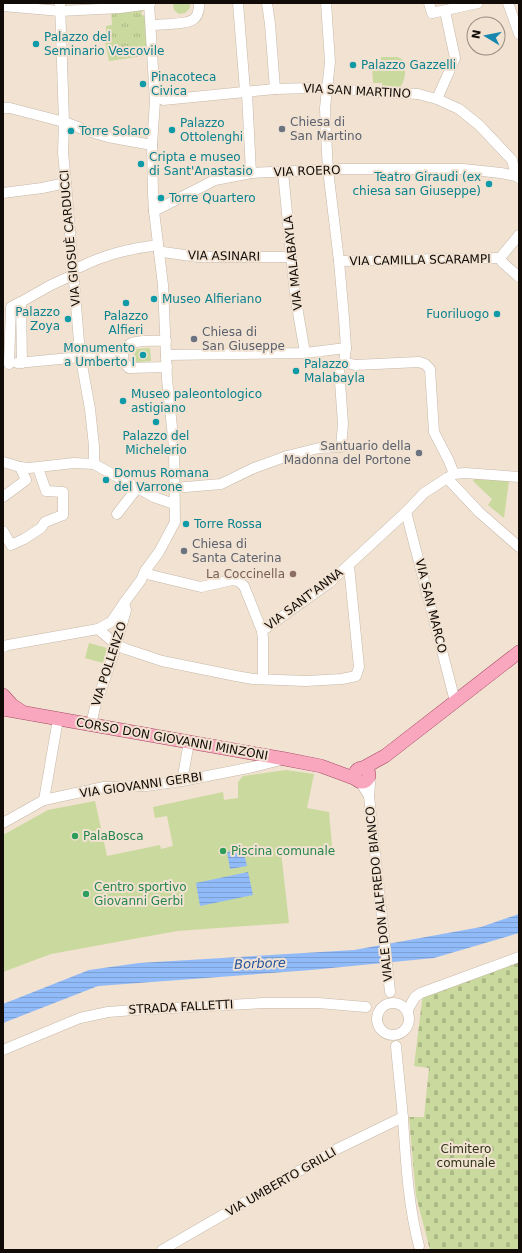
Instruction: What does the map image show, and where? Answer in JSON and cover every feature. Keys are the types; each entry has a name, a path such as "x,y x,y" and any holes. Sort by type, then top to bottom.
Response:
{"main road":[{"name":"CORSO DON GIOVANNI MINZONI","path":"4,703 23,712 284,759 363,775 519,652"}],"street":[{"path":"152,24 188,22 194,19 198,11 199,3"},
{"path":"238,3 245,91 247,93 251,173"},
{"path":"267,3 271,32 275,89"},
{"path":"174,488 221,484 254,468 287,456 319,448 342,447 343,424 339,368 344,362 346,348 339,261 328,170 325,108 330,62 326,3"},
{"path":"429,3 432,13 478,3"},
{"path":"508,3 519,34"},
{"path":"3,6 120,8 150,4 155,101 152,145 154,211 163,284 166,355 174,447 175,522 160,552 145,570 141,580 110,622 98,629 4,647"},
{"name":"VIA GIOSUÈ CARDUCCI","path":"60,7 64,122 62,153 66,183 80,354 90,409 94,446 94,464"},
{"path":"437,99 456,58 445,11"},
{"name":"VIA SAN MARTINO","path":"163,100 275,89 327,89 418,94 437,99 459,109 479,125 512,160 518,177"},
{"path":"3,108 10,108 64,122 102,135 152,145"},
{"name":"VIA ROERO","path":"154,211 216,180 251,173 328,170 463,169 518,177"},
{"name":"VIA MALABAYLA","path":"283,172 290,257 305,353"},
{"path":"3,194 66,183"},
{"path":"519,234 500,258 502,262 519,277"},
{"name":"VIA ASINARI","path":"80,266 101,257 137,248 158,249 163,252 198,257 290,257"},
{"name":"VIA CAMILLA SCARAMPI","path":"339,261 500,258"},
{"path":"73,275 51,285 11,307 6,364 81,357 122,356"},
{"path":"21,302 22,363"},
{"path":"166,341 129,343 124,349 122,356 124,364 129,368 167,367"},
{"path":"166,355 305,353 346,348"},
{"path":"344,362 355,365 419,362 425,364 430,369 434,432 449,461 451,476 479,512 519,547"},
{"path":"3,462 39,471"},
{"path":"3,497 39,471 74,463 94,464 154,496 174,504"},
{"path":"20,467 26,480"},
{"path":"3,531 11,546 40,528 45,522 63,515 64,492 46,491 39,471"},
{"path":"451,476 465,473 519,477"},
{"name":"VIA SANT'ANNA","path":"145,570 151,575 175,582 201,587 232,580 241,582 262,631 320,590 349,566 424,493 451,476"},
{"path":"117,514 138,487"},
{"name":"VIA SAN MARCO","path":"406,512 455,701"},
{"path":"98,629 116,646 162,661 236,676 253,679 306,681 342,679 356,676 359,667 349,566"},
{"name":"VIA POLLENZO","path":"91,725 95,707 116,646 126,610 124,603"},
{"path":"262,631 263,679"},
{"path":"44,800 58,719"},
{"path":"182,781 189,742"},
{"name":"VIA GIOVANNI GERBI","path":"3,824 44,800 104,788 146,786 182,781 253,767 284,759"},
{"name":"VIALE DON ALFREDO BIANCO","path":"363,775 369,796 389,991 388,1004"},
{"path":"407,1011 415,997 421,993 519,957"},
{"name":"STRADA FALLETTI","path":"3,1050 80,1018 108,1012 264,1003 318,1003 366,1007 388,1004"},
{"path":"366,1007 376,1020 380,1030 384,1033 395,1035 407,1027 409,1016 404,1007 388,1004 379,1010 376,1020"},
{"path":"395,1035 410,1204 419,1249"},
{"name":"VIA UMBERTO GRILLI","path":"162,1250 337,1150 403,1117"}],"green space":[{"path":"173,3 190,3 190,8 185,13 179,14 174,10"},
{"path":"144,8 141,14 146,17 150,55 109,61 103,33 106,33 106,26 112,25 111,9"},
{"path":"381,57 397,57 402,59 405,67 405,75 403,83 398,90 382,90 382,83 373,83 372,63 381,63"},
{"path":"150,348 151,361 135,362 134,349"},
{"path":"475,477 509,480 504,518 488,505 492,499 473,481"},
{"path":"89,643 107,648 103,663 85,658"},
{"path":"286,770 314,774 307,808 329,812 332,846 281,852 289,923 177,931 51,954 3,972 3,835 48,810 95,801 107,856 160,845 161,849 173,846 167,816 155,818 153,807 223,792 224,800 238,798 238,782 243,776"},
{"name":"Cimitero comunale","path":"519,961 519,1250 430,1250 416,1196 409,1117 424,1117 429,1068 414,1066 423,993 436,994 437,988"}],"water":[{"path":"243,849 247,866 230,869 227,852"},
{"path":"248,872 253,895 200,906 196,883"},
{"name":"Borbore","path":"519,914 519,933 434,958 311,970 98,986 3,1023 3,1004 89,970 139,963 354,950 481,927"}],"place":[{"name":"Palazzo del Seminario Vescovile","path":"36,44"},
{"name":"Palazzo Gazzelli","path":"353,65"},
{"name":"Pinacoteca Civica","path":"143,84"},
{"name":"Chiesa di San Martino","path":"282,129"},
{"name":"Palazzo Ottolenghi","path":"172,130"},
{"name":"Torre Solaro","path":"71,131"},
{"name":"Cripta e museo di Sant'Anastasio","path":"141,164"},
{"name":"Teatro Giraudi (ex chiesa san Giuseppe)","path":"489,184"},
{"name":"Torre Quartero","path":"161,198"},
{"name":"Museo Alfieriano","path":"154,299"},
{"name":"Palazzo Alfieri","path":"126,303"},
{"name":"Fuoriluogo","path":"497,314"},
{"name":"Palazzo Zoya","path":"68,319"},
{"name":"Chiesa di San Giuseppe","path":"194,339"},
{"name":"Monumento a Umberto I","path":"143,355"},
{"name":"Palazzo Malabayla","path":"296,371"},
{"name":"Museo paleontologico astigiano","path":"123,401"},
{"name":"Palazzo del Michelerio","path":"156,422"},
{"name":"Santuario della Madonna del Portone","path":"419,453"},
{"name":"Domus Romana del Varrone","path":"106,480"},
{"name":"Torre Rossa","path":"186,524"},
{"name":"Chiesa di Santa Caterina","path":"184,551"},
{"name":"La Coccinella","path":"293,574"},
{"name":"PalaBosca","path":"75,836"},
{"name":"Piscina comunale","path":"223,851"},
{"name":"Centro sportivo Giovanni Gerbi","path":"86,894"}]}
